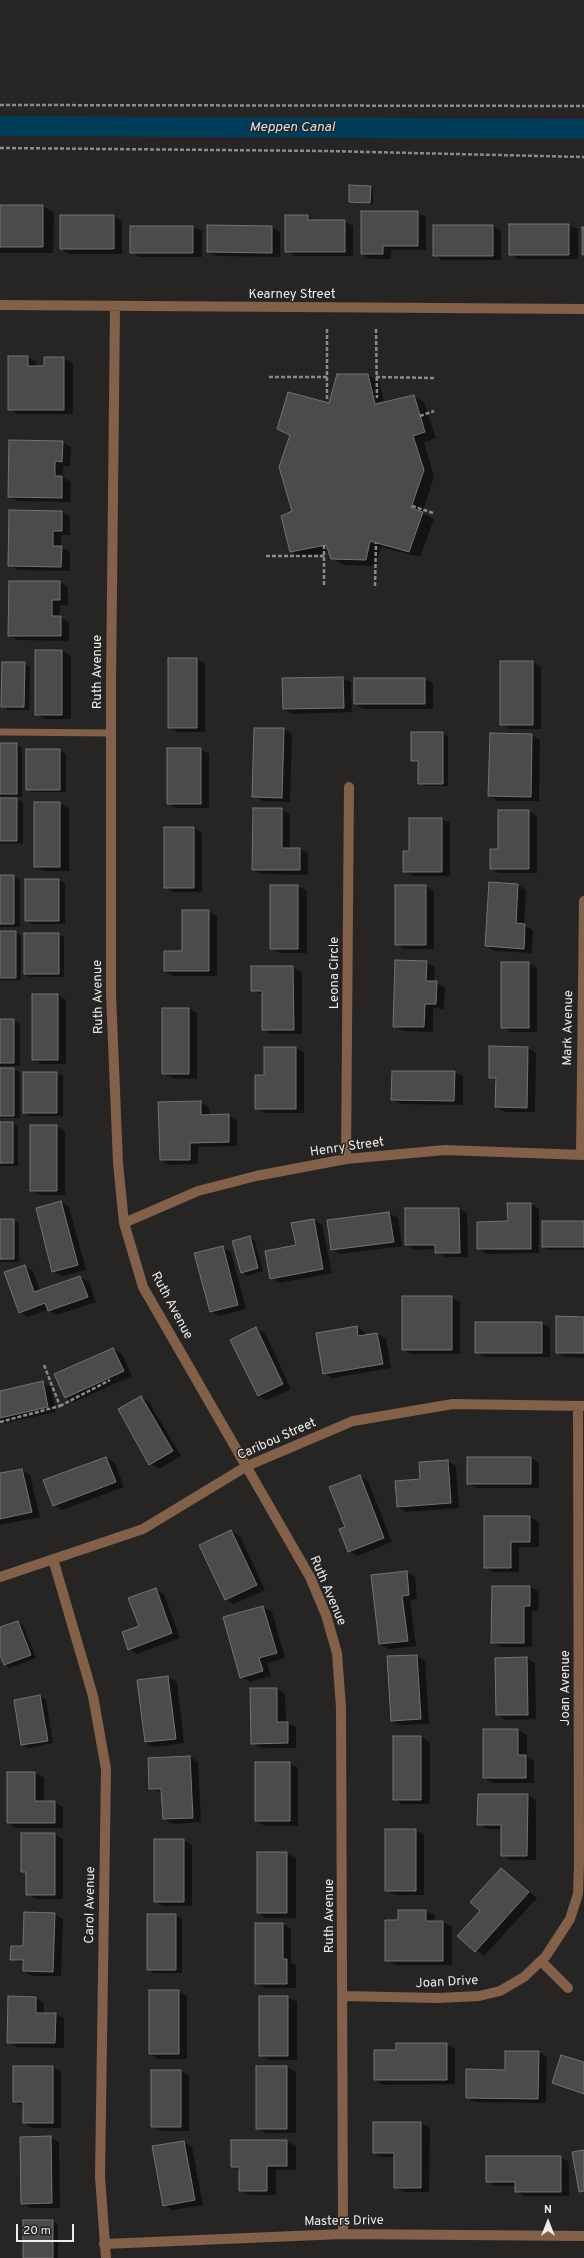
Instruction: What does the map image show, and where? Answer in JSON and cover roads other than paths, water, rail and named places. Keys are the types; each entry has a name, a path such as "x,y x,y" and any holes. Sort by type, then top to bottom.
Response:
{"street":[{"name":"Kearney Street","path":"0,305 584,309"},
{"name":"Ruth Avenue","path":"115,306 111,733 111,994 118,1163 124,1223 143,1287 310,1577 326,1615 337,1653 341,1708 343,2234"},
{"name":"Leona Circle","path":"346,1159 349,787"},
{"name":"Mark Avenue","path":"582,1155 584,901"},
{"name":"Henry Street","path":"124,1223 198,1191 256,1176 346,1159 445,1150 582,1155"},
{"name":"Caribou Street","path":"0,1577 143,1529 247,1466 353,1421 401,1411 453,1404 581,1406"},
{"name":"Joan Avenue","path":"541,1961 570,1919 578,1887 581,1406"},
{"name":"Carol Avenue","path":"53,1559 93,1696 106,1769 100,2177 106,2258"},
{"path":"541,1961 568,1988"},
{"name":"Joan Drive","path":"343,1996 438,1998 479,1996 500,1991 524,1977 541,1961"},
{"name":"Masters Drive","path":"104,2244 343,2234 584,2236"}],"lane":[{"path":"0,732 111,733"}],"waterway":[{"name":"Meppen Canal","path":"0,126 584,129"}]}
